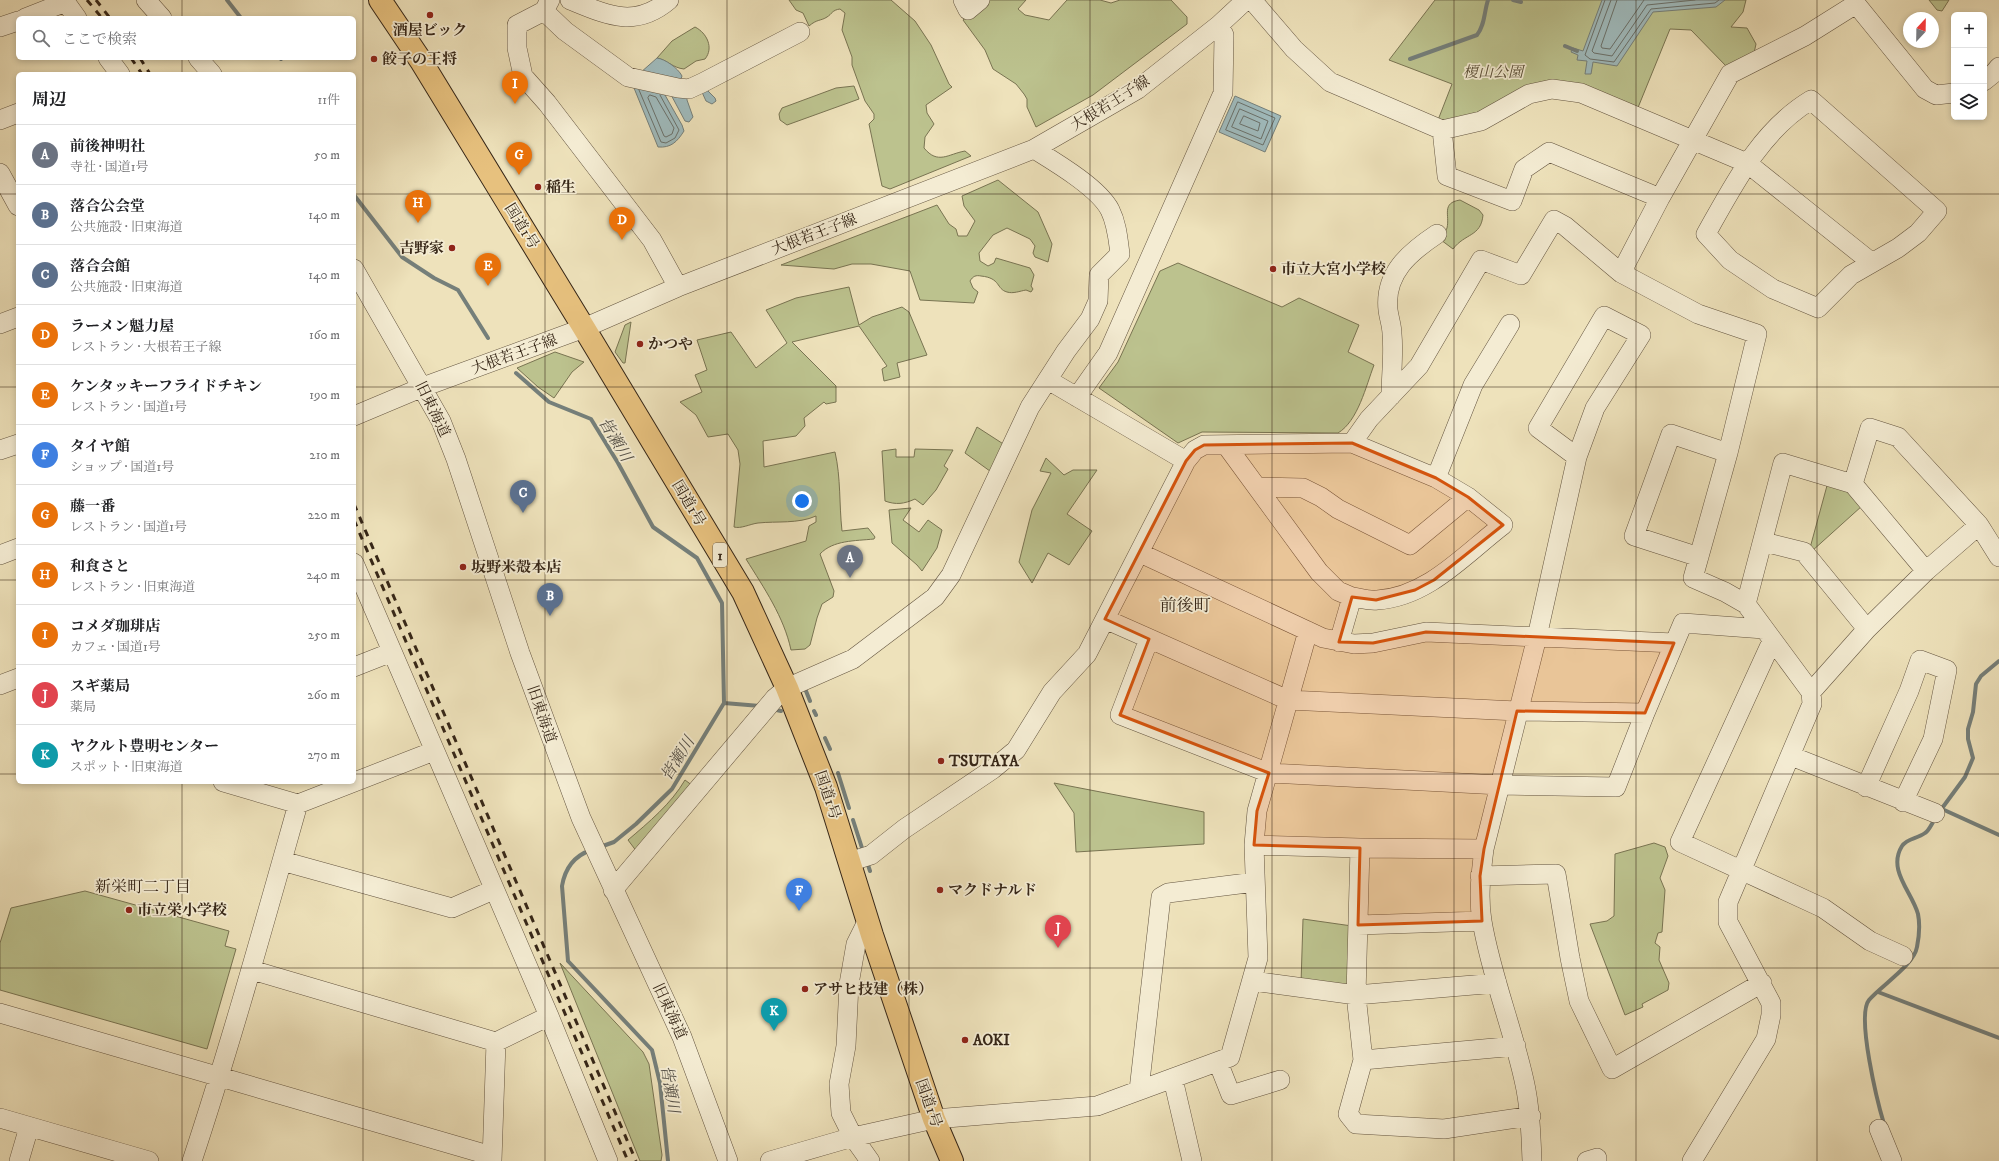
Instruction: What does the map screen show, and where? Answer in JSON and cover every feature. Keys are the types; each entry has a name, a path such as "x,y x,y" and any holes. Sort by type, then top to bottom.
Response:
{"highway":[{"name":"国道1号","path":"380,0 421,61 743,592 781,693 826,787 867,922 934,1119 952,1161"}],"street":[{"path":"570,0 598,11 636,18 659,9 669,0"},
{"path":"963,0 968,10 980,0"},
{"name":"大根若王子線","path":"356,415 423,387 584,328 678,287 1034,148 1138,89 1219,25 1245,1"},
{"path":"1245,1 1330,82 1442,130 1481,121 1529,94 1552,89 1581,93 1694,139 1747,163 1871,262"},
{"path":"1621,273 1660,198 1730,74 1805,36 1856,2 1925,89 1936,95 1951,93"},
{"path":"32,16 69,5"},
{"path":"678,287 652,240 547,103 524,76 517,48 517,25 547,6 565,31 628,77 678,88 689,88 702,84 800,32"},
{"path":"0,27 16,21"},
{"path":"1077,397 1108,353 1222,92 1224,35 1219,25"},
{"path":"200,60 210,72"},
{"path":"1987,78 1999,67"},
{"path":"1811,100 1937,211 1918,233 1898,248 1871,262 1851,275 1818,308 1773,289 1730,260 1706,234 1747,163 1769,135 1796,109 1811,100"},
{"path":"0,120 16,114"},
{"path":"1442,130 1447,176 1512,202 1524,169 1549,152 1660,198"},
{"path":"1034,148 1093,190 1109,208 1115,224 1120,254"},
{"path":"0,174 16,202"},
{"path":"1352,443 1369,418 1419,366 1481,260 1521,275 1554,220 1565,226 1621,273 1698,314 1757,334 1728,453 1693,578 1725,592 1746,604 1768,636 1811,692 1812,704 1791,756 1740,870 1728,902 1728,922 1762,983 1771,1003 1771,1015 1766,1039 1692,1161"},
{"path":"1391,396 1392,335 1388,308 1390,289 1399,268 1413,250 1437,234"},
{"path":"1120,254 1150,258"},
{"path":"613,890 781,693 853,659 935,597 951,575 1030,407 1066,351 1090,319 1098,301 1099,275 1120,254"},
{"name":"旧東海道","path":"357,279 442,421 520,653 554,748 588,834 682,1038 728,1161"},
{"path":"1532,1161 1531,1116 1525,1081 1497,983 1482,921 1480,876 1484,848 1517,710 1537,636 1577,457 1595,408 1641,334 1604,316 1538,428 1577,457"},
{"path":"0,324 16,318"},
{"path":"1436,478 1473,385 1510,324"},
{"path":"1048,380 1186,462"},
{"path":"1853,484 1870,428 1898,437 1979,525 1999,557"},
{"path":"1699,557 1634,536 1671,434 1728,453"},
{"path":"849,862 871,855 904,829 992,769 1016,750 1052,692 1087,654 1106,620 1186,462 1195,450 1204,445 1352,443 1436,478 1468,497 1503,525 1434,580 1414,590 1396,596 1376,600 1352,598 1338,591 1318,572 1226,445"},
{"path":"0,450 16,445"},
{"path":"1746,604 1764,542 1783,463 1853,484 1926,571"},
{"path":"1257,487 1303,488 1321,497 1338,509 1410,545 1468,497"},
{"path":"1811,692 1867,629 1926,571 1979,525"},
{"path":"1764,542 1804,552 1867,629"},
{"path":"0,555 16,549"},
{"path":"1140,553 1323,638 1339,642 1354,644 1373,643 1426,632 1674,643"},
{"path":"356,568 549,1016 608,1161"},
{"path":"1339,642 1352,598"},
{"path":"1106,620 1288,700 1517,710 1645,713"},
{"path":"1149,639 1120,715 1269,773 1500,785 1616,787 1683,623 1768,636"},
{"path":"770,1161 853,1137 934,1119 1097,1106 1230,1057 1253,981 1258,958 1254,845 1257,811 1308,631"},
{"path":"1768,636 1680,842 1824,908 1870,941 1903,956"},
{"path":"356,665 392,652"},
{"path":"1866,788 1909,691 1920,660 1947,670 1933,739 1903,802"},
{"path":"0,685 16,679"},
{"path":"356,781 434,751"},
{"path":"1791,756 1866,788 1935,813"},
{"path":"230,784 298,804 349,784"},
{"path":"192,1161 220,1077 252,970 298,804"},
{"path":"1254,845 1360,848 1484,848"},
{"path":"1360,848 1356,995 1363,1060 1348,1114 1356,1124 1444,1129 1531,1116"},
{"path":"282,861 452,908 494,890"},
{"path":"1480,876 1556,874 1570,958 1580,1001 1612,1069 1762,983"},
{"path":"1139,1090 1161,897 1168,893 1255,882"},
{"path":"1358,925 1482,921"},
{"path":"867,922 856,944 849,984 846,1046 839,1084 841,1113 853,1137 870,1161"},
{"path":"252,970 496,1042 549,1016"},
{"path":"1253,981 1356,995 1497,983"},
{"path":"0,1013 492,1158 496,1042"},
{"path":"1363,1060 1516,1046"},
{"path":"1218,1062 1231,1096 1280,1080"},
{"path":"1173,1079 1192,1161"},
{"path":"0,1118 149,1161"},
{"path":"19,1161 29,1127"},
{"path":"1879,1129 1892,1161"},
{"path":"1587,1161 1597,1158 1597,1161"}],"highlighted area":[{"path":"1352,443 1436,478 1468,497 1503,525 1434,580 1415,590 1376,600 1352,597 1339,642 1373,643 1426,632 1674,643 1645,713 1517,711 1484,849 1480,876 1482,921 1358,925 1360,848 1254,845 1257,811 1269,773 1120,715 1149,639 1105,619 1186,461 1195,450 1204,445"}],"green space":[{"path":"789,0 891,0 915,21 931,45 949,84 952,87 926,105 927,113 934,124 925,137 924,148 934,156 939,157 965,151 971,156 890,189 882,186 869,124 874,119 874,114 865,101 852,65 852,57 842,30 845,13 840,9 834,11 827,17 814,22 809,26 803,13 796,10"},
{"path":"987,0 1026,0 1018,9 1025,15 1049,20 1067,0 1100,0 1111,3 1120,0 1171,0 1187,17 1187,24 1093,95 1036,127 1027,107 1027,99 1024,94 1016,84 993,69 985,50 963,20"},
{"name":"榎山公園","path":"1435,0 1746,0 1743,12 1731,27 1747,28 1756,44 1754,53 1728,68 1691,30 1670,29 1637,110 1583,88 1489,110 1450,122 1438,120 1452,84 1389,60"},
{"path":"1929,0 1949,0 1942,11 1937,10"},
{"path":"695,27 703,33 708,41 709,50 705,59 696,61 684,69 657,58 672,41"},
{"path":"854,86 859,99 787,125 780,120 779,114 782,108 836,88"},
{"path":"998,180 1038,212 1052,244 1048,262 1035,257 1033,253 1035,246 1030,239 1007,228 993,235 979,253 980,261 988,266 994,263 996,258 1030,268 1034,275 1031,286 1033,289 1031,292 1026,290 1009,293 1001,289 992,279 978,276 973,277 970,281 973,288 978,292 974,303 920,300 910,271 871,264 852,264 834,269 781,265 937,205 949,224 956,229 958,236 967,236 975,221 964,206 962,196"},
{"path":"1460,200 1479,210 1483,215 1482,222 1476,231 1462,240 1453,249 1441,240 1447,228 1448,207 1450,204"},
{"path":"1178,263 1282,307 1299,298 1359,325 1348,352 1374,365 1356,412 1345,427 1338,433 1202,432 1178,443 1099,388 1118,362 1160,271"},
{"path":"849,287 859,325 872,317 902,307 909,312 927,355 897,363 900,377 884,381 882,369 887,366 859,326 792,342 836,386 836,402 826,404 824,402 804,418 805,426 796,436 763,441 764,467 835,452 838,472 842,531 868,528 875,537 874,539 845,542 831,546 820,554 834,591 833,597 822,604 810,645 805,649 791,650 784,626 746,559 806,541 809,526 816,522 816,516 809,519 795,521 758,523 743,527 734,527 740,464 738,450 728,434 708,437 696,415 680,402 702,392 695,375 707,370 697,340 731,332 756,368 787,343 766,310 796,298"},
{"path":"631,322 625,363 623,363 615,352 625,325"},
{"path":"555,352 584,362 572,372 554,398 538,387 517,368"},
{"path":"977,427 1008,447 994,474 965,453"},
{"path":"896,449 896,457 914,457 915,449 953,450 944,466 948,469 936,490 923,505 915,499 900,503 885,501 882,451"},
{"path":"1046,458 1064,475 1073,470 1097,470 1067,514 1092,531 1069,565 1048,553 1032,583 1019,562 1032,510 1051,473 1040,471"},
{"path":"1828,482 1846,486 1862,506 1812,551 1810,548"},
{"path":"911,508 903,520 919,532 928,520 942,530 937,548 922,571 892,543 889,510"},
{"path":"685,780 693,786 637,852 628,840 666,805"},
{"path":"1054,783 1204,812 1204,844 1076,852 1074,813"},
{"path":"1654,843 1665,847 1668,856 1660,878 1665,890 1662,932 1658,933 1655,943 1660,947 1659,960 1669,983 1668,990 1642,1004 1643,1007 1625,1015 1590,924 1607,921 1614,916 1615,854"},
{"path":"85,891 229,931 225,946 236,949 207,1049 0,990 0,943 11,908"},
{"path":"1303,919 1352,926 1347,989 1301,984"},
{"path":"560,963 643,1052 649,1064 662,1155 661,1161 640,1161"}],"water":[{"path":"1602,0 1725,0 1716,7 1653,12 1617,66 1593,62 1591,74 1585,74 1587,61 1577,60 1578,55 1571,52 1573,48 1583,51"},
{"path":"657,58 671,64 682,76 681,79 640,73"},
{"path":"704,87 715,98 716,101 712,104 706,101 701,90"},
{"path":"634,88 661,88 684,131 673,144 658,147"},
{"path":"669,91 687,93 687,100 693,117 689,122 685,121"},
{"path":"1235,96 1281,116 1265,152 1219,132"}],"waterway":[{"name":"皆瀬川","path":"227,0 239,16"},
{"path":"1410,59 1477,35 1483,23 1488,0"},
{"path":"1513,0 1521,2"},
{"path":"1565,46 1577,51"},
{"name":"皆瀬川","path":"356,198 402,257 434,278 458,290 488,338"},
{"name":"皆瀬川","path":"516,373 549,402 591,419 618,463 653,527 697,558 722,603 724,703 672,789 636,824 614,842 600,847"},
{"path":"1940,811 1965,777 1973,758 1968,739 1968,729 1973,712 1976,684 1981,676 1999,661"},
{"path":"804,686 810,701"},
{"path":"724,703 760,706"},
{"path":"772,709 781,711"},
{"path":"814,711 816,715"},
{"path":"825,738 830,749"},
{"path":"838,773 849,808"},
{"path":"1942,809 1999,835"},
{"path":"1884,1124 1877,1098 1866,1041 1866,1009 1869,1000 1897,975 1915,954 1919,935 1918,914 1902,881 1897,864 1898,855 1904,843 1926,832 1935,819"},
{"path":"853,820 862,848"},
{"name":"皆瀬川","path":"591,850 575,859 568,868 563,880 562,886 568,961 652,1050 660,1083 668,1161"},
{"path":"867,862 870,871"},
{"path":"1878,992 1999,1038"}],"railway":[{"path":"87,0 100,16"},
{"path":"96,0 108,16"},
{"path":"132,60 141,72"},
{"path":"141,60 149,72"},
{"path":"356,509 636,1161"},
{"path":"356,525 628,1161"}],"place":[{"name":"酒屋ビック","path":"430,15"},
{"name":"餃子の王将","path":"374,59"},
{"name":"コメダ珈琲店","path":"515,104"},
{"name":"藤一番","path":"519,175"},
{"name":"稲生","path":"538,187"},
{"name":"和食さと","path":"418,223"},
{"name":"ラーメン魁力屋","path":"622,240"},
{"name":"吉野家","path":"452,248"},
{"name":"市立大宮小学校","path":"1273,269"},
{"name":"ケンタッキーフライドチキン","path":"488,286"},
{"name":"かつや","path":"640,344"},
{"name":"落合会館","path":"523,513"},
{"name":"坂野米殻本店","path":"463,567"},
{"name":"前後神明社","path":"850,578"},
{"name":"落合公会堂","path":"550,616"},
{"name":"TSUTAYA","path":"941,761"},
{"name":"マクドナルド","path":"940,890"},
{"name":"市立栄小学校","path":"129,910"},
{"name":"タイヤ館","path":"799,911"},
{"name":"スギ薬局","path":"1058,948"},
{"name":"アサヒ技建（株）","path":"805,989"},
{"name":"ヤクルト豊明センター","path":"774,1031"},
{"name":"AOKI","path":"965,1040"}],"district":[{"name":"前後町","path":"1185,605"},
{"name":"新栄町二丁目","path":"143,886"}]}
